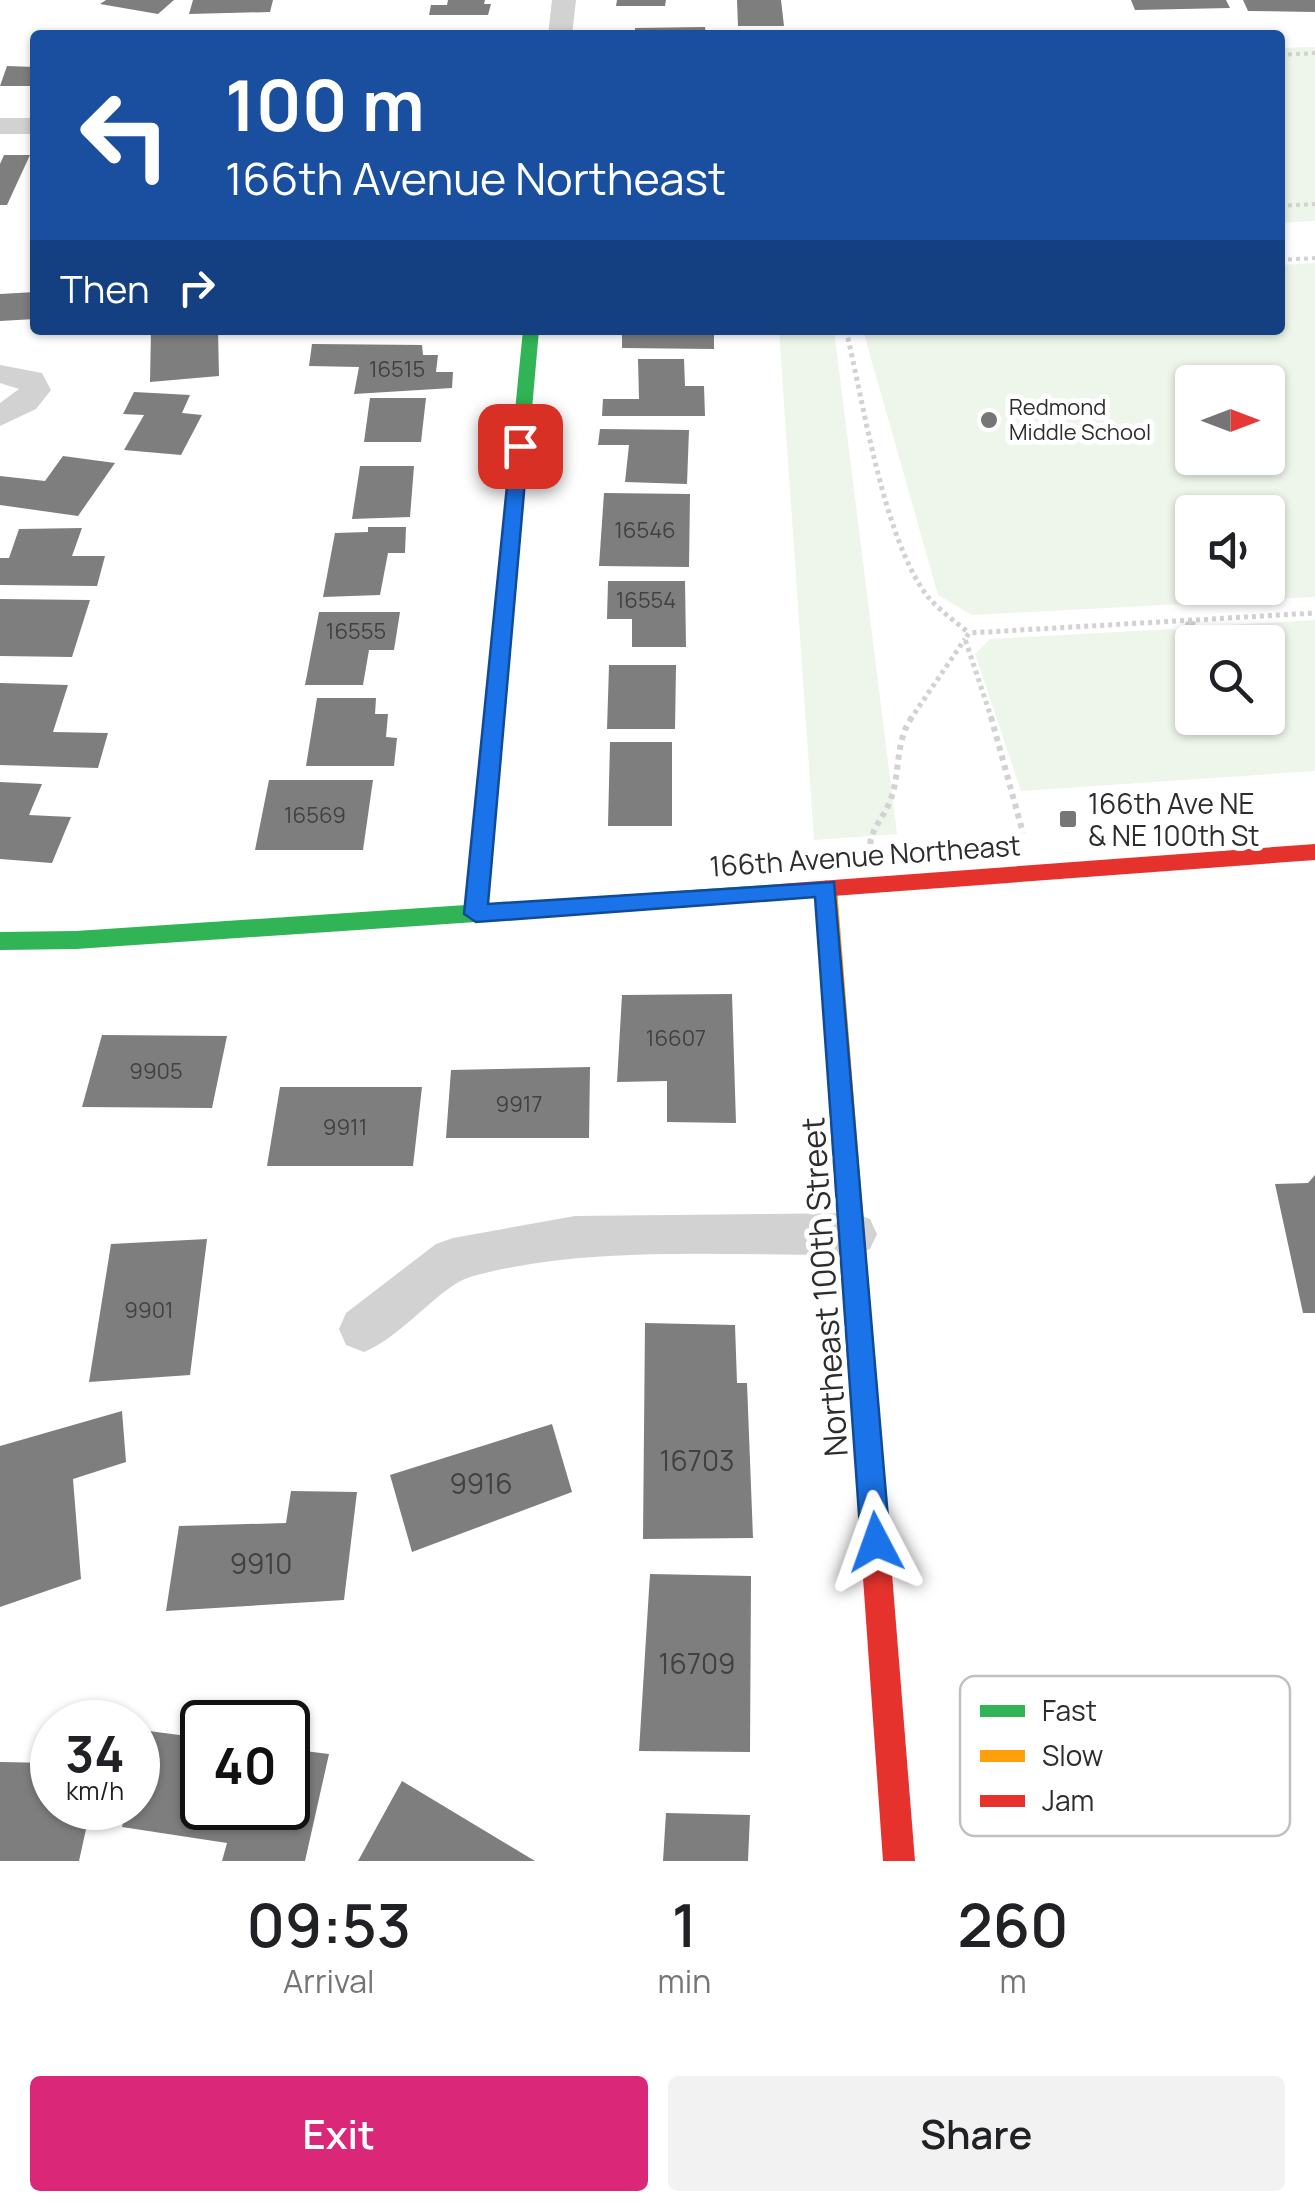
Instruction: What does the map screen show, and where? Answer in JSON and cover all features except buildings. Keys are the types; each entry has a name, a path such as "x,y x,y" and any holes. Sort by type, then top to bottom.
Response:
{"street":[{"path":"561,30 564,0"},
{"path":"0,126 30,126"},
{"path":"476,914 531,335"},
{"path":"0,374 31,380 35,390 26,402 0,416"},
{"name":"166th Avenue Northeast","path":"0,940 76,940 476,914 1315,852"},
{"name":"Northeast 100th Street","path":"826,888 899,1861"},
{"path":"364,1328 453,1259 575,1237 853,1234"}],"path":[{"path":"1285,55 1315,53"},
{"path":"1285,206 1315,204"},
{"path":"1285,260 1315,258"},
{"path":"847,335 890,513 907,563 930,598 967,636 1024,834 1004,836"},
{"path":"967,636 1315,613"},
{"path":"1189,621 1195,625"},
{"path":"1187,625 1189,621"},
{"path":"870,845 872,830 890,802 904,730 967,636"},
{"path":"851,846 890,844"}],"shaded area":[{"path":"1315,47 1315,221 1285,223 1285,48"},
{"path":"1315,263 1315,597 1285,599 1285,495 1175,495 1175,604 972,615 938,595 864,335 1285,335 1285,265"},
{"path":"779,335 835,335 897,834 814,840"},
{"path":"1315,620 1315,771 1021,791 975,654 990,639 1172,629 1175,735 1285,735 1285,625 1230,625"}],"traffic: fast":[{"path":"476,914 531,335"},
{"path":"0,941 76,940 779,892"}],"traffic: slow":[{"path":"826,888 867,1436"}],"traffic: jam":[{"path":"779,892 1315,852"},
{"path":"867,1436 899,1861"}],"place":[{"name":"Redmond Middle School","path":"989,420"},
{"name":"166th Ave NE & NE 100th St","path":"1068,819"}],"route":[{"path":"520,446 476,914 826,888 876,1542"}]}
